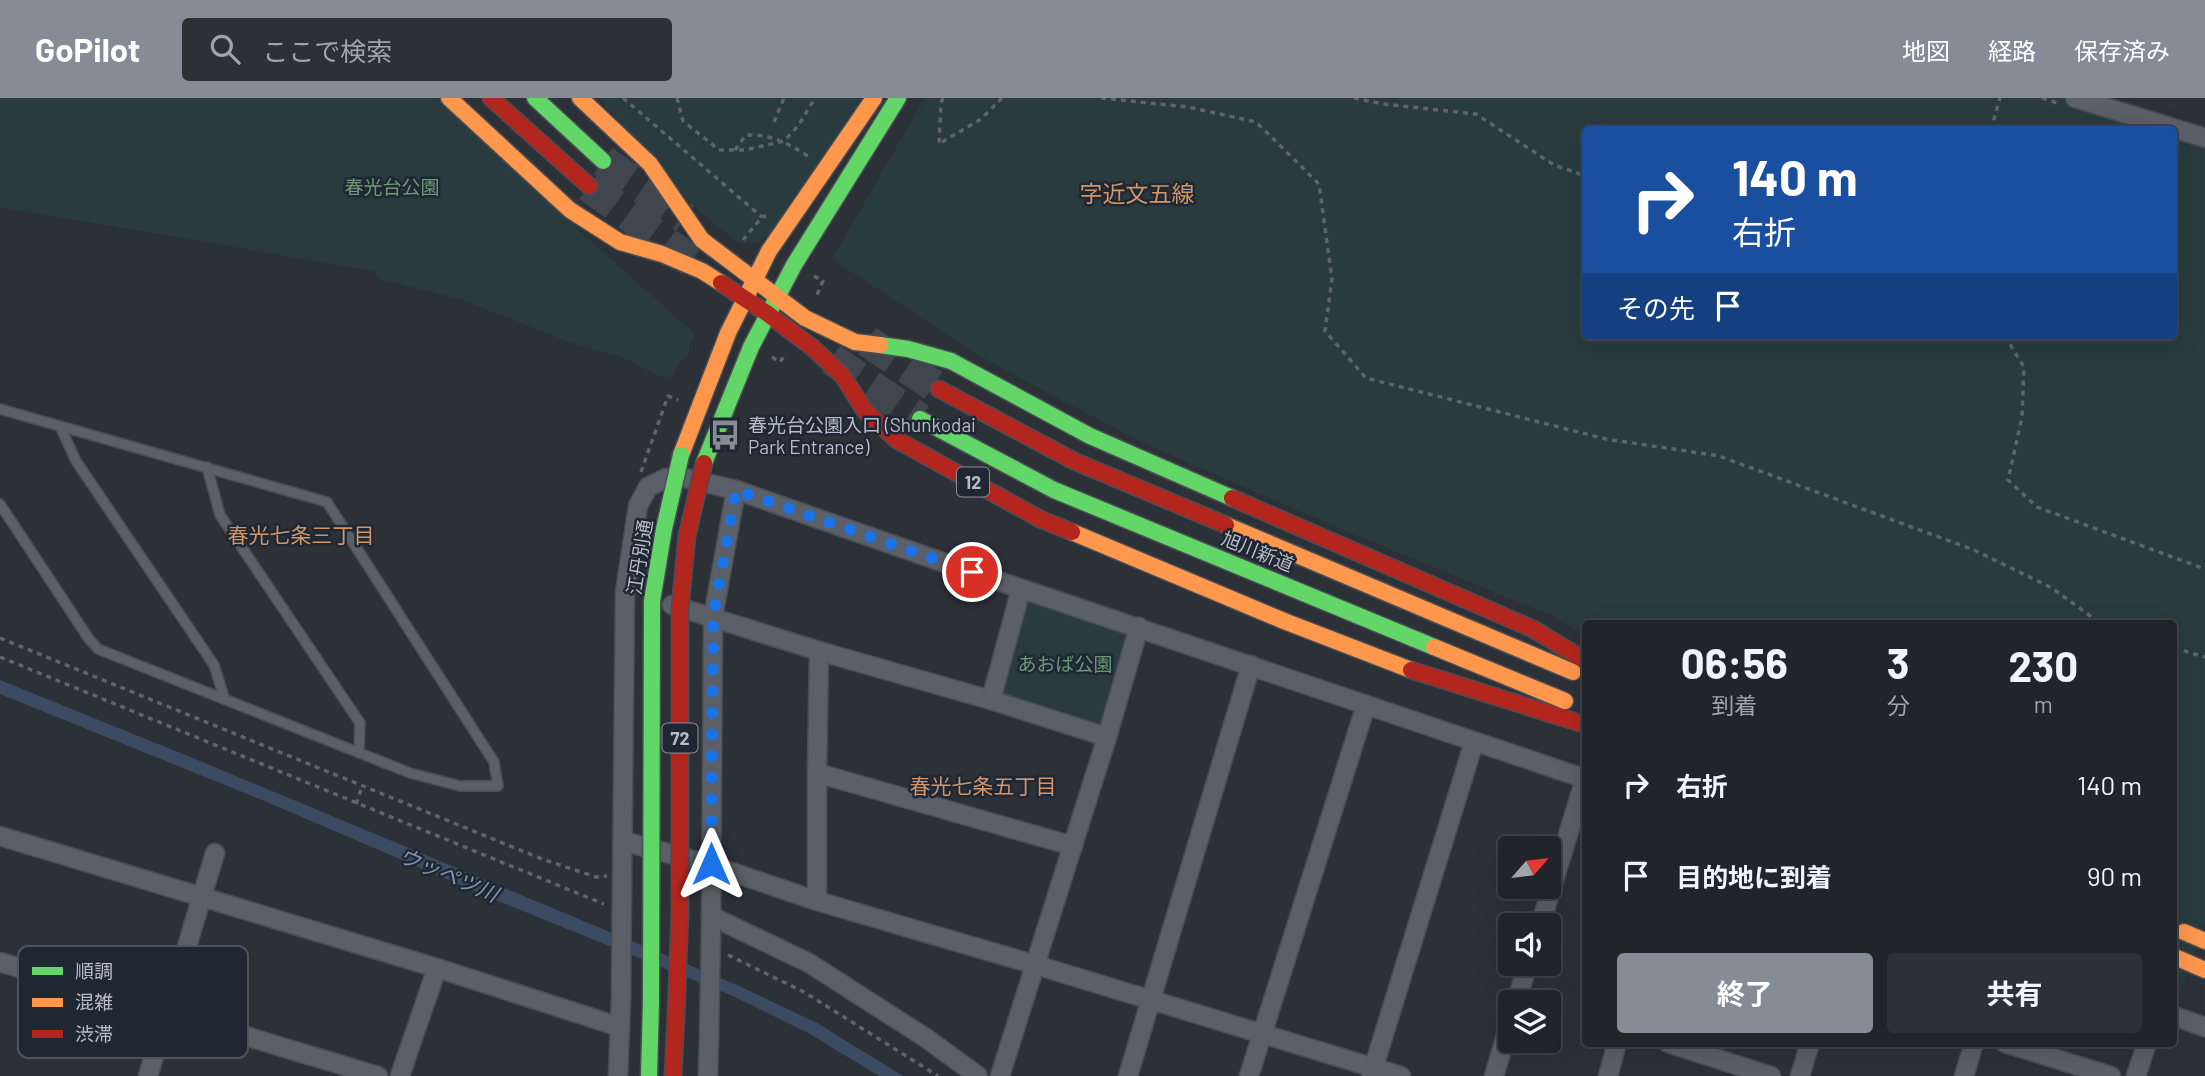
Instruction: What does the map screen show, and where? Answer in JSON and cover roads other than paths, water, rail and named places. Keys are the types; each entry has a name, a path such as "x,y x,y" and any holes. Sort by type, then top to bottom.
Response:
{"main road":[{"name":"12","path":"449,98 570,210 620,242 662,254 702,271 768,314 813,348 842,375 865,411 897,440 1040,519 1284,621 1411,669 1582,724"},
{"path":"491,98 589,186"},
{"path":"535,98 603,161"},
{"path":"580,98 650,164 702,240 806,318 855,342 908,349 951,360 1090,436 1533,629 1582,659"},
{"name":"江丹別通","path":"649,1076 652,601 664,529 681,455 728,333 769,250 874,98"},
{"name":"72","path":"673,1076 680,911 680,608 687,536 704,463 768,314 794,265 898,98"},
{"name":"旭川新道","path":"939,388 1074,461 1582,676"},
{"name":"旭川新道","path":"920,419 1054,489 1582,708"},
{"path":"2183,932 2205,941"},
{"path":"2177,958 2205,970"}],"street":[{"path":"2075,98 2166,126"},
{"path":"2177,129 2205,138"},
{"path":"618,1076 625,592 638,506 648,487 666,478 681,477 736,490 1582,778"},
{"path":"708,1076 713,617 736,490"},
{"path":"991,700 1021,589"},
{"path":"625,592 1107,737"},
{"path":"1000,1076 1139,627"},
{"path":"817,901 819,651"},
{"path":"1128,1076 1251,665"},
{"path":"1249,1076 1366,705"},
{"path":"1373,1072 1474,742"},
{"path":"817,773 1073,846"},
{"path":"1544,913 1582,789"},
{"path":"0,836 437,968 620,1027"},
{"path":"623,841 711,864 817,901 1036,965 1373,1072 1401,1076"},
{"path":"189,946 215,853"},
{"path":"711,922 809,963 926,1038 978,1076"},
{"path":"0,962 18,967"},
{"path":"400,1076 437,968"},
{"path":"2177,1017 2205,1027"},
{"path":"248,1036 377,1076"},
{"path":"1608,1076 1616,1047"},
{"path":"1680,1047 1771,1076"},
{"path":"1800,1076 1809,1047"},
{"path":"1964,1076 1973,1047"},
{"path":"2018,1047 2111,1076"},
{"path":"2136,1076 2146,1047"},
{"path":"1494,1076 1501,1053"},
{"path":"148,1076 154,1058"}],"lane":[{"path":"0,409 327,502 494,762 498,786 460,786 410,773 98,649 0,504"},
{"path":"60,426 76,461 214,665 224,697"},
{"path":"207,467 220,516 360,723 359,753"}],"water":[{"name":"ウッペツ川","path":"0,680 737,985 817,1023 903,1076 879,1076 808,1033 733,996 0,694"}],"tunnel":[{"path":"603,161 685,218"},
{"path":"589,186 691,261"},
{"path":"867,341 939,389"},
{"path":"831,359 920,419"}],"place":[{"name":"春光台公園入口 (Shunkodai Park Entrance)","path":"725,435"}],"district":[{"name":"字近文五線","path":"1137,193"},
{"name":"春光七条三丁目","path":"301,534"},
{"name":"春光七条五丁目","path":"983,785"}],"park label":[{"name":"春光台公園","path":"392,186"},
{"name":"あおば公園","path":"1065,663"}]}
